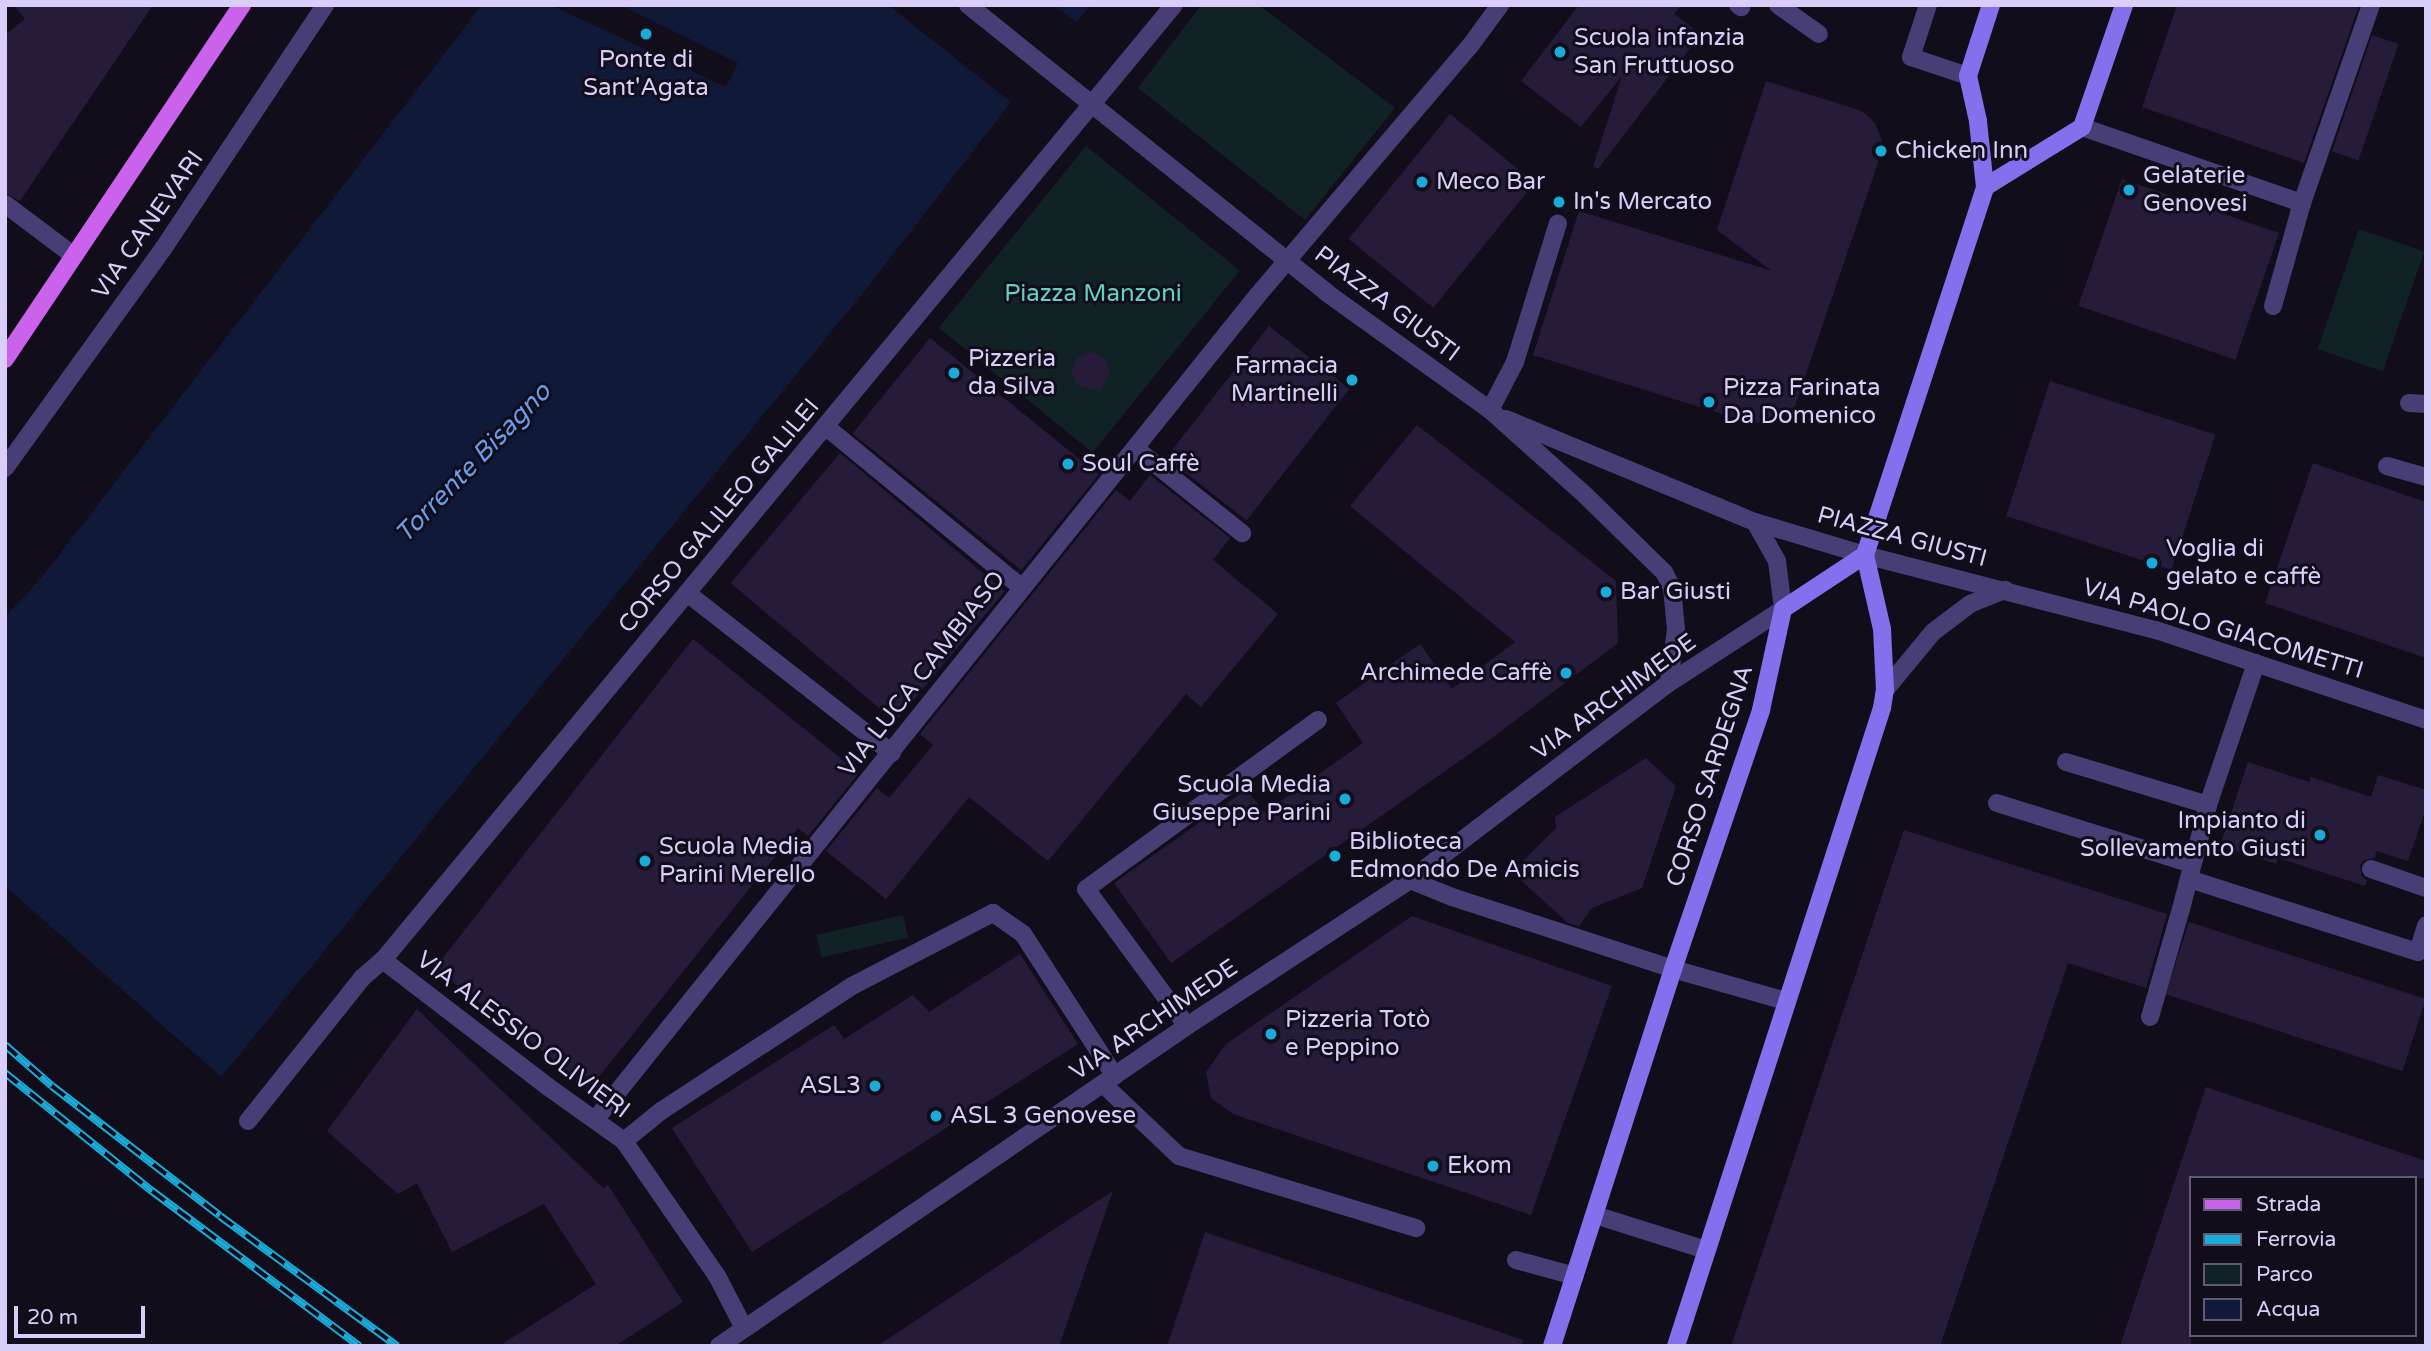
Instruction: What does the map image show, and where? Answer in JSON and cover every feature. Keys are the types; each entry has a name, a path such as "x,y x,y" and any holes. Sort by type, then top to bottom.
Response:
{"main road":[{"name":"VIA CANEVARI","path":"5,359 242,5"},
{"path":"1676,1346 1882,708 1885,690 1882,629 1865,555 1985,187 1978,121 1968,76 1991,5"},
{"path":"1985,187 2082,127 2124,5"},
{"path":"1783,609 1865,555"},
{"name":"CORSO SARDEGNA","path":"1552,1346 1673,969 1761,710 1783,609"}],"street":[{"name":"VIA CANEVARI","path":"5,468 163,249 325,5"},
{"path":"968,5 1290,260 1470,46 1500,5"},
{"name":"CORSO GALILEO GALILEI","path":"248,1121 362,978 383,960 1062,139 1094,105 1174,5"},
{"path":"1778,5 1819,34"},
{"path":"1928,5 1912,57 1968,76"},
{"path":"2273,306 2302,203 2371,5"},
{"path":"2082,127 2302,203"},
{"path":"5,204 74,256"},
{"path":"1491,412 1515,362 1558,223"},
{"name":"PIAZZA GIUSTI","path":"1290,260 1327,293 1491,412 1586,495 1664,572 1672,588 1676,629 1669,683"},
{"name":"VIA LUCA CAMBIASO","path":"595,1120 1021,588 1290,260"},
{"name":"PIAZZA GIUSTI","path":"1491,412 1755,522 1865,555 2005,590"},
{"path":"825,426 1021,588"},
{"path":"1135,448 1242,533"},
{"path":"2387,466 2426,477"},
{"path":"1755,522 1777,561 1783,609"},
{"name":"PIAZZA GIUSTI","path":"1885,690 1933,632 1970,604 2005,590"},
{"name":"VIA PAOLO GIACOMETTI","path":"2005,590 2156,630 2426,720"},
{"path":"687,593 892,752"},
{"name":"VIA ARCHIMEDE","path":"719,1346 1186,1026 1410,880 1669,683 1783,609"},
{"path":"2150,1017 2208,805 2256,663"},
{"path":"1186,1026 1086,889 1318,720"},
{"path":"2066,762 2208,805"},
{"path":"1997,803 2422,956 2426,925"},
{"path":"2371,869 2426,888"},
{"path":"1410,880 1477,906 1673,969 1786,1001"},
{"path":"624,1141 661,1111 852,986 993,913 1023,934 1109,1080 1179,1156 1416,1228"},
{"name":"VIA ALESSIO OLIVIERI","path":"383,960 624,1141 717,1276 744,1328"},
{"path":"1595,1214 1706,1250"},
{"path":"1516,1260 1574,1276"}],"green space":[{"path":"1201,5 1259,5 1395,108 1305,220 1138,88"},
{"name":"Piazza Manzoni","path":"1086,146 1240,271 1093,452 939,328"},
{"path":"2359,229 2424,251 2383,372 2318,349"},
{"path":"903,915 908,937 821,957 816,935"}],"water":[{"name":"Torrente Bisagno","path":"482,5 1091,5 1011,102 867,288 221,1077 5,886 5,617 43,576"}],"pier":[{"name":"Ponte di Sant'Agata","path":"551,5 620,5 738,63 726,87"},
{"path":"888,5 1055,5 1077,23 1011,102"},
{"path":"122,993 221,1077 218,1080"}],"building":[{"path":"13,5 153,5 20,201 5,193 5,35 25,19"},
{"path":"1579,5 1682,5 1674,14 1701,34 1598,169 1593,167 1622,76 1581,127 1521,81"},
{"path":"2177,5 2359,5 2304,163 2142,107"},
{"path":"2372,35 2398,44 2358,160 2332,151"},
{"path":"1766,81 1862,111 1875,123 1882,141 1881,154 1795,406 1761,423 1738,419 1533,355 1579,211 1772,271 1717,230"},
{"path":"1450,114 1535,183 1433,308 1349,239"},
{"path":"2122,179 2279,233 2235,360 2078,306"},
{"path":"1269,326 1349,389 1247,520 1166,458"},
{"path":"930,338 1099,475 1021,570 853,434"},
{"path":"1090,352 1104,358 1110,371 1101,392 1077,385 1071,371 1077,358"},
{"path":"2050,381 2215,435 2172,570 2006,516"},
{"path":"1417,425 1616,581 1618,643 1488,741 1171,963 1114,883 1247,789 1264,813 1363,743 1336,703 1420,644 1452,689 1515,642 1350,506"},
{"path":"840,453 1005,591 895,721 731,583"},
{"path":"2313,463 2426,502 2426,658 2265,603"},
{"path":"1150,475 1230,538 1213,560 1278,614 1201,707 1186,694 1048,861 969,797 886,899 826,851 877,788 889,798 933,745 920,734 1116,490 1130,501"},
{"name":"Scuola Media Parini Merello","path":"693,639 859,773 808,836 798,828 590,1088 435,968"},
{"path":"1646,758 1676,786 1642,888 1592,908 1579,926 1568,923 1512,872 1556,828 1555,817"},
{"name":"Impianto di Sollevamento Giusti","path":"2248,762 2309,782 2311,777 2371,797 2378,775 2426,790 2426,808 2408,861 2377,851 2374,858 2364,860 2360,866 2362,876 2367,880 2365,886 2278,858 2276,864 2220,846"},
{"path":"1904,830 2167,914 2146,988 2068,963 1940,1346 1731,1346"},
{"path":"1412,916 1612,986 1531,1215 1233,1114 1211,1098 1206,1072 1226,1044"},
{"path":"2189,922 2426,999 2402,1071 2166,994"},
{"name":"ASL3","path":"1020,954 1078,1044 752,1252 672,1128 834,1025 844,1039 913,995 929,1012"},
{"path":"417,1009 603,1188 608,1185 683,1302 615,1346 499,1346 596,1284 544,1204 452,1252 417,1183 398,1194 327,1131"},
{"path":"2206,1087 2426,1161 2426,1178 2190,1176 2191,1346 2120,1346"},
{"path":"1113,1191 1059,1346 877,1346 1048,1233"},
{"path":"1205,1232 1523,1340 1522,1346 1167,1346"}],"railway":[{"path":"5,1045 52,1086 220,1216 397,1346"},
{"path":"5,1073 152,1191 359,1346"}],"place":[{"name":"Ponte di Sant'Agata","path":"646,34"},
{"name":"Scuola infanzia San Fruttuoso","path":"1560,52"},
{"name":"Chicken Inn","path":"1881,151"},
{"name":"Meco Bar","path":"1422,182"},
{"name":"Gelaterie Genovesi","path":"2129,190"},
{"name":"In's Mercato","path":"1559,202"},
{"name":"Pizzeria da Silva","path":"954,373"},
{"name":"Farmacia Martinelli","path":"1352,380"},
{"name":"Pizza Farinata Da Domenico","path":"1709,402"},
{"name":"Soul Caffè","path":"1068,464"},
{"name":"Voglia di gelato e caffè","path":"2152,563"},
{"name":"Bar Giusti","path":"1606,592"},
{"name":"Archimede Caffè","path":"1566,673"},
{"name":"Scuola Media Giuseppe Parini","path":"1345,799"},
{"name":"Impianto di Sollevamento Giusti","path":"2320,835"},
{"name":"Biblioteca Edmondo De Amicis","path":"1335,856"},
{"name":"Scuola Media Parini Merello","path":"645,861"},
{"name":"Pizzeria Totò e Peppino","path":"1271,1034"},
{"name":"ASL3","path":"875,1086"},
{"name":"ASL 3 Genovese","path":"936,1116"},
{"name":"Ekom","path":"1433,1166"}]}
